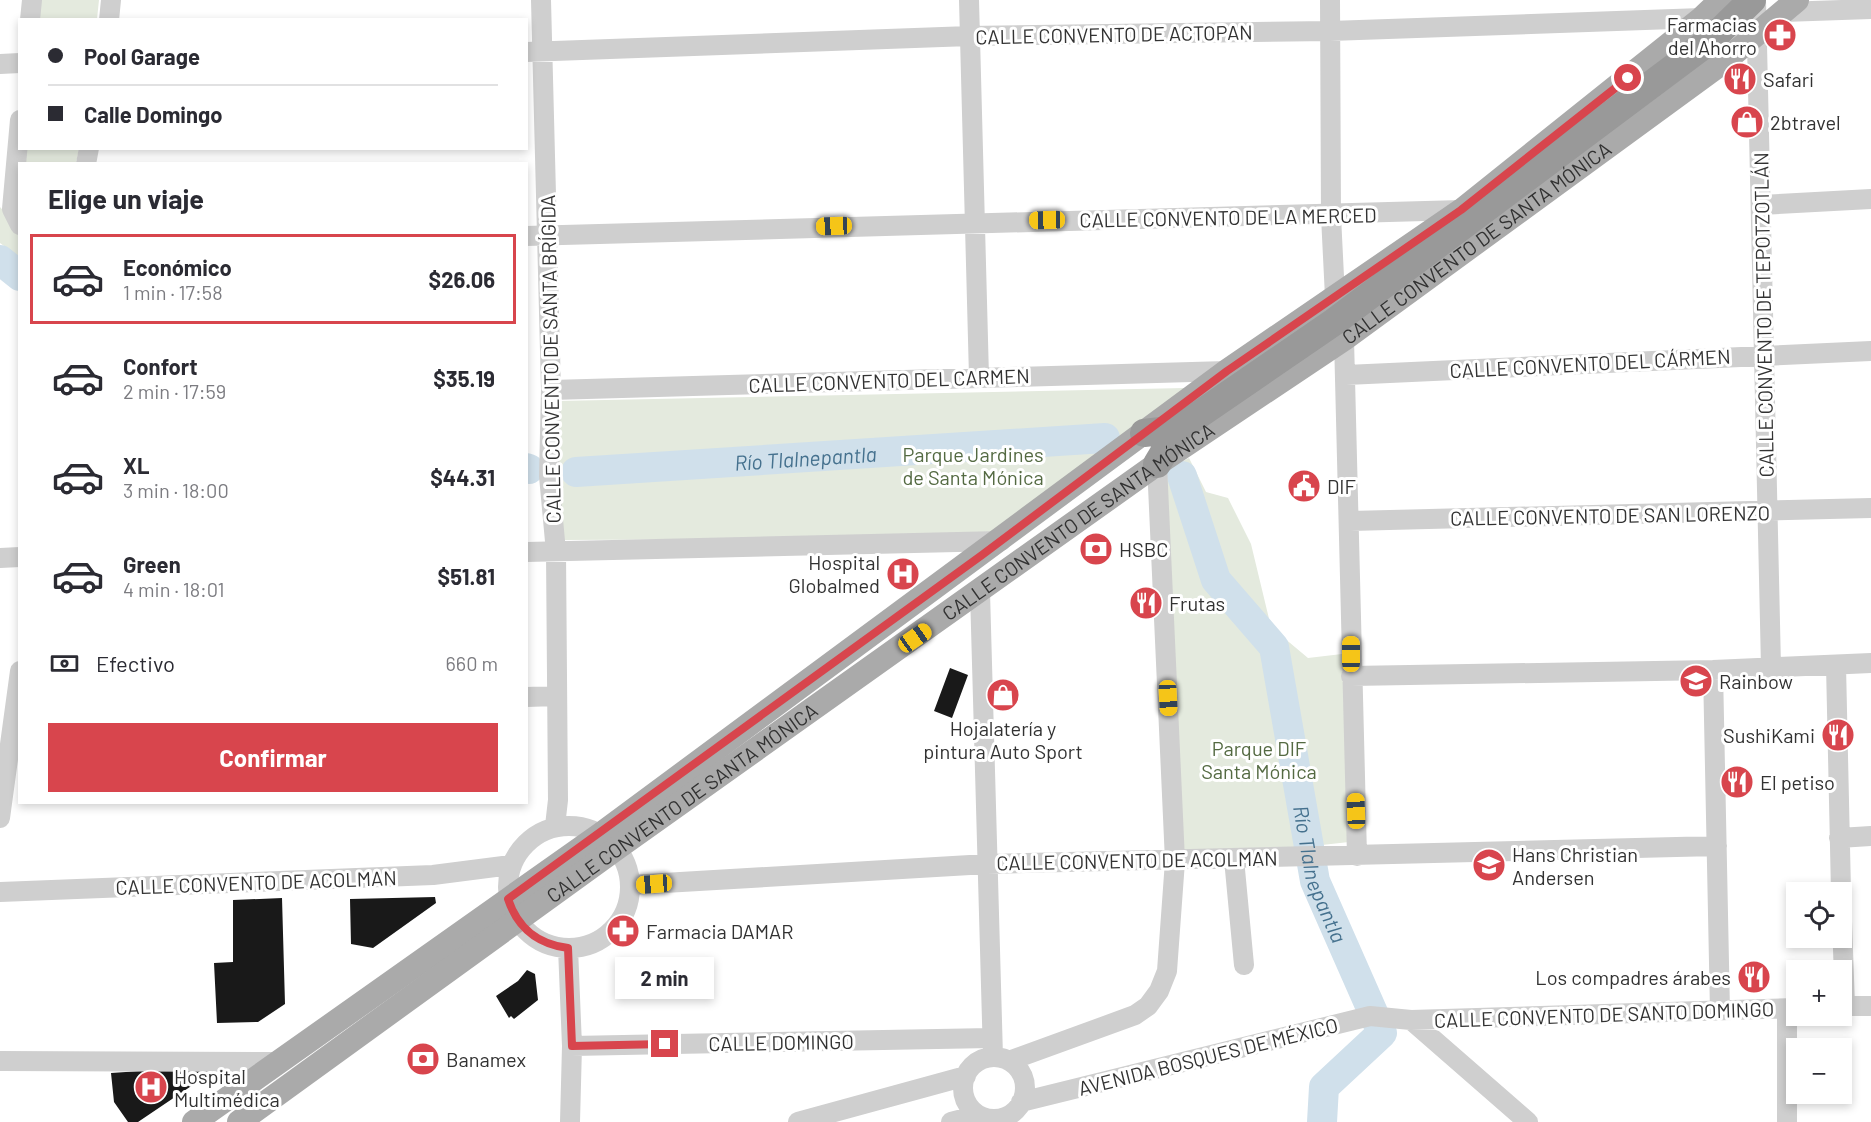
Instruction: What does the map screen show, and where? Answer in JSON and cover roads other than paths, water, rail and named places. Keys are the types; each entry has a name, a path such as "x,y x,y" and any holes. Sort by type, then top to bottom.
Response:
{"highway":[{"path":"1157,464 1178,429 1338,319 1712,39 1752,0"},
{"path":"1144,433 1178,429"}],"main road":[{"name":"CALLE CONVENTO DE SANTA MÓNICA","path":"609,841 980,592 1157,464 1338,319 1461,210 1715,5"},
{"name":"CALLE CONVENTO DE SANTA MÓNICA","path":"239,1122 513,910 609,841 1001,540 1227,371 1338,319 1716,67 1790,6"},
{"name":"CALLE CONVENTO DE SANTA MÓNICA","path":"194,1122 281,1062 513,910"}],"street":[{"path":"30,18 32,0"},
{"path":"109,18 111,0"},
{"name":"CALLE CONVENTO DE SANTA BRÍGIDA","path":"541,0 535,52 548,236 551,390 549,470 556,552 558,800 555,826"},
{"path":"969,0 980,377"},
{"path":"1330,0 1331,216 1338,319 1346,375 1351,676 1357,856"},
{"name":"CALLE CONVENTO DE TEPOTZOTLÁN","path":"1756,0 1771,667"},
{"name":"CALLE CONVENTO DE ACTOPAN","path":"535,52 970,36 1330,31 1715,5"},
{"path":"1790,6 1871,9"},
{"path":"0,64 18,63"},
{"path":"18,142 12,209 18,221"},
{"path":"1761,205 1871,199"},
{"name":"CALLE CONVENTO DE LA MERCED","path":"528,236 976,222 1331,216 1461,210"},
{"name":"CALLE CONVENTO DEL CÁRMEN","path":"1346,375 1871,351"},
{"name":"CALLE CONVENTO DEL CARMEN","path":"551,390 1227,371"},
{"path":"798,1122 966,1076 977,1063 1001,1059 1135,1015 1148,1006 1159,991 1167,971 1175,861 1157,464"},
{"name":"CALLE CONVENTO DE SAN LORENZO","path":"1350,521 1871,508"},
{"path":"528,552 1001,540"},
{"path":"0,558 18,557"},
{"path":"951,1122 988,1119 1012,1114 1022,1102 1024,1093 1023,1079 1016,1067 1001,1059 991,1038 980,592"},
{"path":"1351,676 1713,670 1871,663"},
{"path":"1836,664 1841,882"},
{"path":"1713,670 1720,1011"},
{"path":"528,697 557,696"},
{"path":"0,818 17,712"},
{"path":"577,825 609,841 628,872 630,885 625,912 613,929 596,942 568,948 540,941 513,910 507,887 511,865 520,849 530,839 555,826 577,825"},
{"path":"1839,838 1871,836"},
{"name":"CALLE CONVENTO DE ACOLMAN","path":"630,885 987,864 1717,846"},
{"path":"1234,859 1244,965"},
{"name":"CALLE CONVENTO DE ACOLMAN","path":"0,892 433,875 511,865"},
{"path":"568,948 572,1046 570,1122"},
{"path":"1852,1006 1871,1006"},
{"name":"CALLE CONVENTO DE SANTO DOMINGO","path":"1403,1018 1786,1008"},
{"name":"AVENIDA BOSQUES DE MÉXICO","path":"1022,1102 1370,1016 1403,1018"},
{"path":"1403,1018 1528,1122"},
{"path":"1787,1122 1791,1026"},
{"name":"CALLE DOMINGO","path":"572,1046 991,1038"},
{"path":"0,1061 281,1062"},
{"path":"966,1076 964,1096 968,1105 988,1119"}],"waterway":[{"name":"Río Tlalnepantla","path":"0,260 18,274"},
{"name":"Río Tlalnepantla","path":"576,472 1105,438"},
{"name":"Río Tlalnepantla","path":"1182,476 1216,580 1274,647 1315,881 1382,1033 1324,1087 1322,1122"}],"place":[{"name":"Farmacias del Ahorro","path":"1780,35"},
{"name":"Safari","path":"1740,79"},
{"name":"2btravel","path":"1747,122"},
{"name":"DIF","path":"1304,486"},
{"name":"HSBC","path":"1096,549"},
{"name":"Hospital Globalmed","path":"903,574"},
{"name":"Frutas","path":"1146,603"},
{"name":"Rainbow","path":"1696,681"},
{"name":"Hojalatería y pintura Auto Sport","path":"1003,695"},
{"name":"SushiKami","path":"1838,735"},
{"name":"El petiso","path":"1737,782"},
{"name":"Hans Christian Andersen","path":"1489,865"},
{"name":"Farmacia DAMAR","path":"623,931"},
{"name":"Los compadres árabes","path":"1754,977"},
{"name":"Banamex","path":"423,1059"},
{"name":"Hospital Multimédica","path":"151,1087"}],"park label":[{"name":"Parque Jardines de Santa Mónica","path":"973,466"},
{"name":"Parque DIF Santa Mónica","path":"1259,760"}]}
